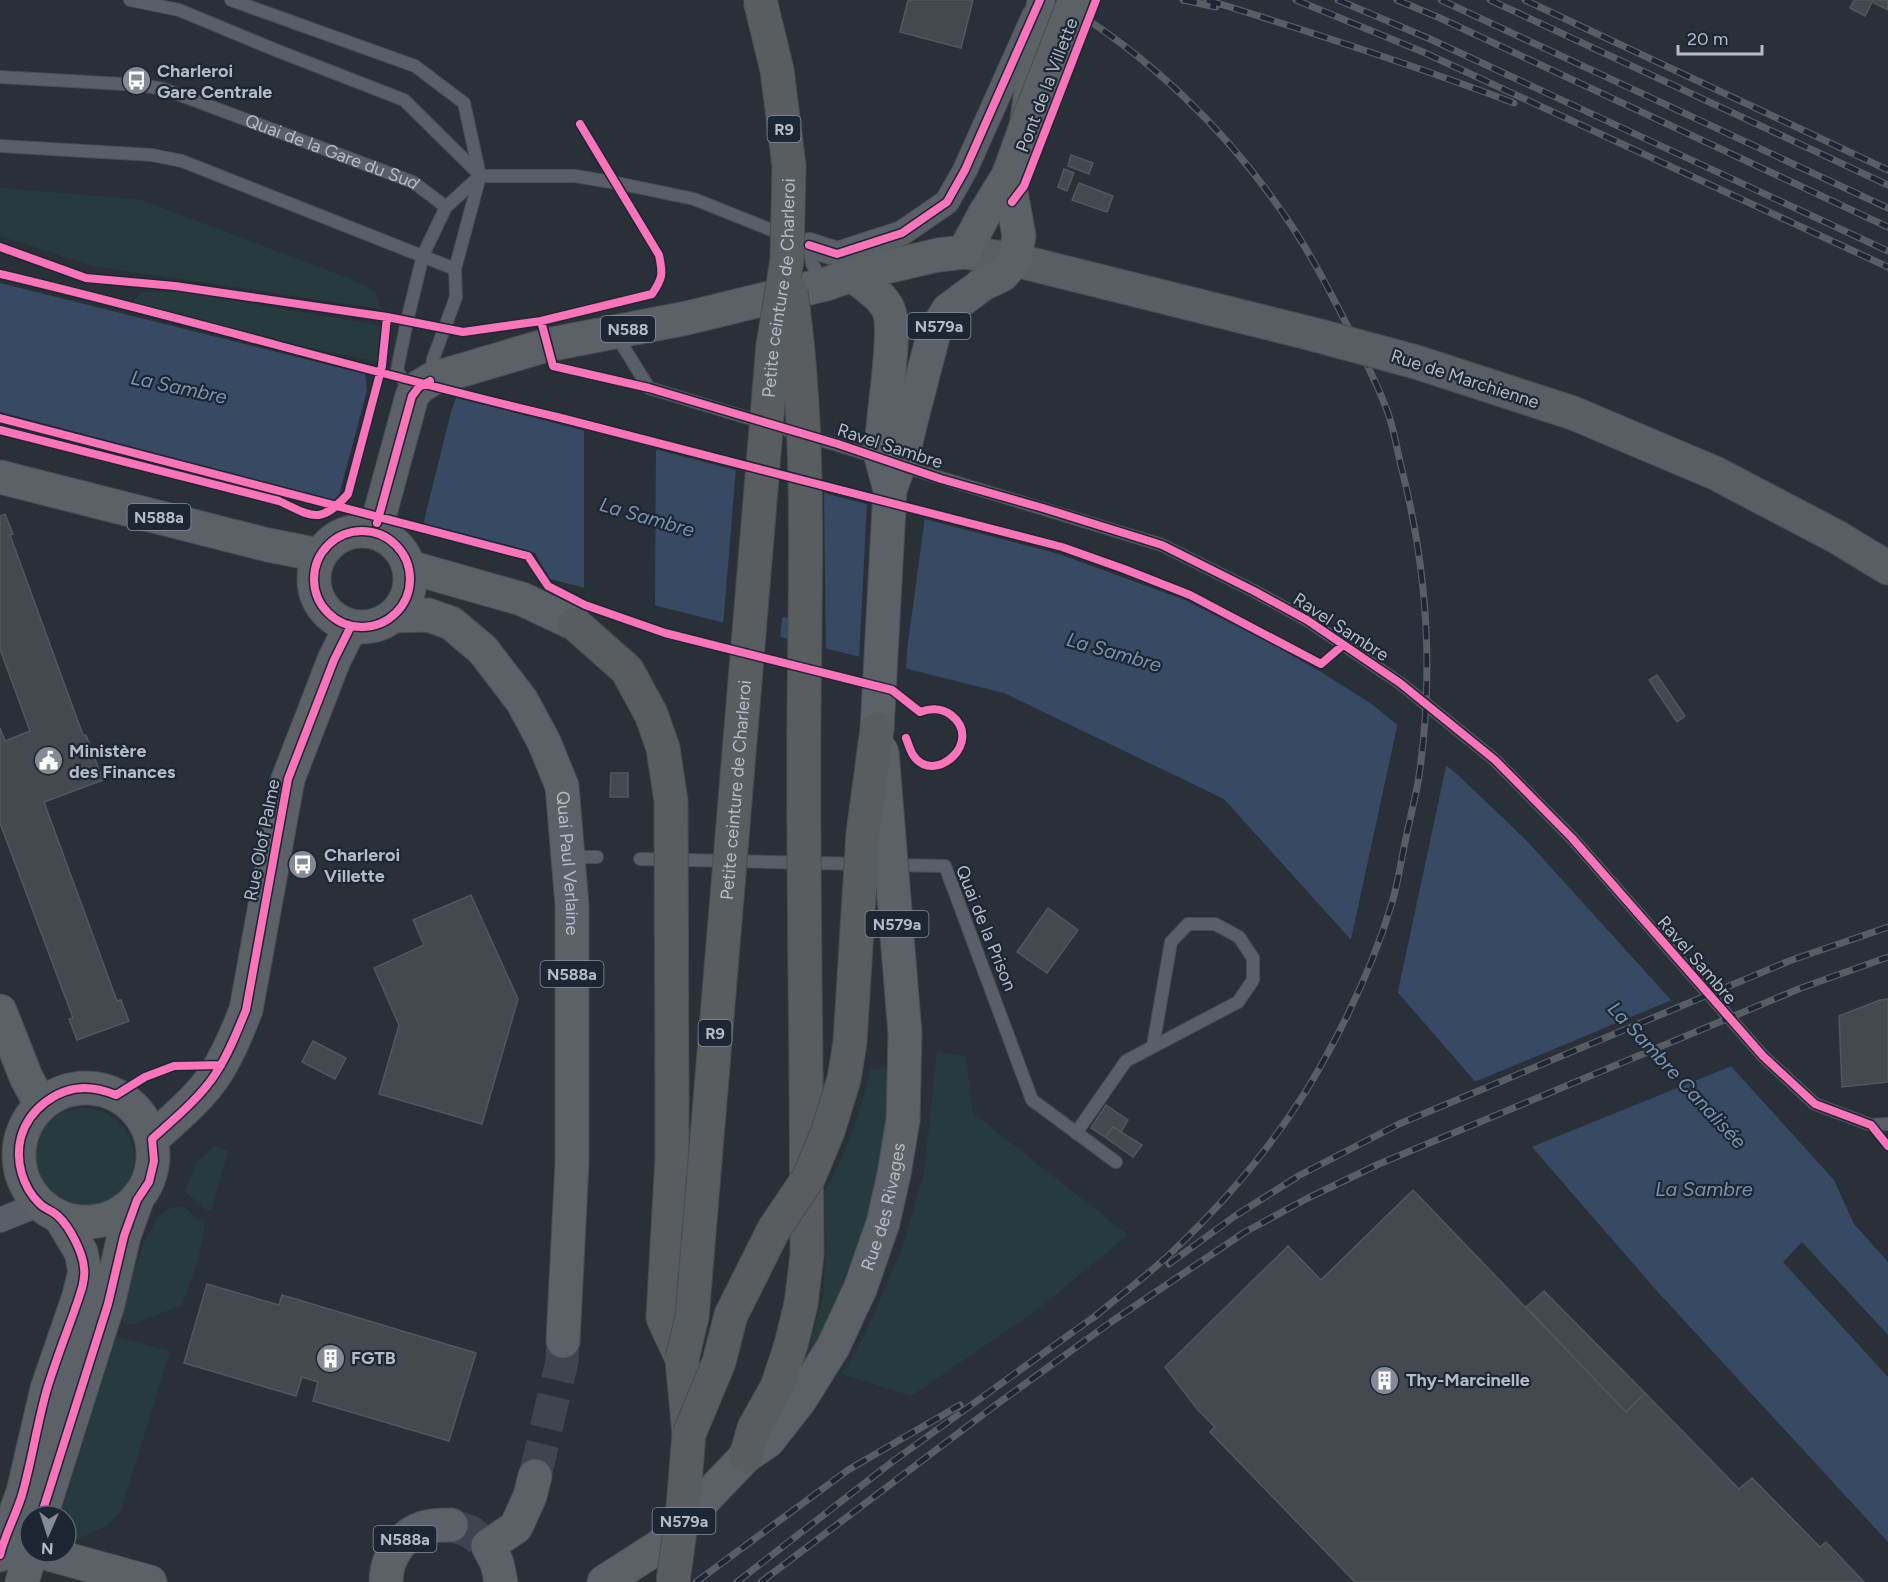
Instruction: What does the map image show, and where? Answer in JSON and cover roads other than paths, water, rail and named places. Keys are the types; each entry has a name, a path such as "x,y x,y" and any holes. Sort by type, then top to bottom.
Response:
{"highway":[{"name":"Petite ceinture de Charleroi","path":"673,1582 684,1507 689,1434 682,1359 692,1317 771,368 780,294 798,253 777,70 760,0"},
{"path":"746,1456 754,1428 777,1387 792,1346 801,1304 807,1255 804,715 806,495 798,344 798,253"},
{"path":"575,624 627,670 651,714 663,748 670,801 672,1137 663,1318 682,1359"},
{"path":"689,1434 719,1362 731,1315 774,1229 809,1177 828,1131 844,1079 850,1042 863,833 877,729"}],"main road":[{"name":"Pont de la Villette","path":"1026,126 1042,0"},
{"name":"Pont de la Villette","path":"964,252 1008,176 1076,0"},
{"path":"1008,176 1019,236 1015,260"},
{"name":"Rue de Marchienne","path":"964,252 1015,260 1316,335 1416,362 1573,413 1715,473 1837,537 1888,568"},
{"name":"N588","path":"414,382 547,345 687,318 964,252"},
{"name":"N579a","path":"897,421 934,333 948,310 983,284 1002,275 1015,260"},
{"name":"N579a","path":"839,280 874,292 888,309 897,421 904,451 890,490 877,729"},
{"path":"376,529 414,382"},
{"name":"N588a","path":"0,477 268,545 319,555"},
{"path":"351,626 337,621 325,612 317,599 313,584 319,555 327,544 339,536 355,531 376,529 402,552 409,567 408,594 394,616"},
{"path":"409,567 522,599 575,624"},
{"name":"Quai Paul Verlaine","path":"394,616 428,615 451,623 483,650 522,701 544,742 562,786 582,857 572,905 572,1163 563,1341"},
{"name":"N588a","path":"351,626 366,627 381,624 394,616"},
{"name":"Rue Olof Palme","path":"152,1139 186,1108 215,1075 242,1021 246,1010 288,779 334,660 351,626"},
{"name":"Rue des Rivages","path":"604,1582 660,1546 746,1456 768,1441 800,1400 838,1337 860,1289 883,1223 903,1120 905,1034 886,818 882,742 877,729"},
{"path":"0,1011 26,1077 41,1105"},
{"path":"22,1582 13,1548 20,1502 47,1389 80,1296 85,1271 81,1252 50,1211 28,1190 21,1173 19,1155 22,1136 29,1119 41,1105 54,1096 69,1090 101,1089 116,1095 132,1106 145,1121 152,1139 154,1161 149,1182 137,1200 124,1236 108,1304 45,1504"},
{"path":"50,1211 80,1223 101,1221 121,1213 137,1200"},
{"path":"501,1582 497,1563 486,1545 516,1527 530,1496 535,1476"},
{"name":"N588a","path":"386,1582 386,1570 394,1550 410,1535 429,1526 451,1525"},
{"path":"78,1562 150,1582"}],"street":[{"name":"Pont de la Villette","path":"798,253 837,254 902,232 947,202 965,170 1042,0"},
{"path":"0,1220 50,1211"}],"lane":[{"path":"130,0 179,10 404,99 480,176"},
{"path":"231,0 415,66 464,103 480,176 455,269 456,297 434,359 414,382"},
{"name":"Quai de la Gare du Sud","path":"0,77 140,85 164,89 413,182 446,207"},
{"path":"0,146 152,155 182,161 455,269"},
{"path":"414,382 407,321 423,255 446,207 480,176 575,176 694,199 798,253 839,280"},
{"name":"Ravel Sambre","path":"614,332 649,388 1162,545 1307,620 1400,683 1495,760 1572,838 1763,1056 1815,1104 1871,1125 1888,1124"},
{"name":"Quai de la Prison","path":"640,859 945,866 1032,1100 1116,1162"},
{"path":"1076,1132 1126,1061 1238,1002 1253,980 1253,958 1239,937 1215,924 1188,924 1171,942 1153,1046"}],"water":[{"name":"La Sambre","path":"0,283 365,374 1059,554 1185,600 1265,640 1373,705 1459,776 1527,841 1834,1180 1854,1224 1888,1262 1888,1335 1802,1242 1783,1262 1888,1377 1888,1542 1657,1291 1380,972 1224,799 1004,693 550,579 535,553 0,412"}],"tunnel":[{"path":"535,1476 562,1361 563,1341"},
{"path":"451,1525 471,1532 484,1543"}],"railway":[{"path":"1056,0 1122,44 1184,96 1239,155 1264,186 1318,269 1368,366 1384,401 1392,426 1417,543 1427,659 1424,737 1419,776 1396,889 1365,978 1343,1024 1292,1113 1244,1176 1171,1253 1093,1318"},
{"path":"1183,0 1216,7"},
{"path":"1207,0 1362,49 1514,103"},
{"path":"1296,0 1423,52 1888,267"},
{"path":"1338,0 1430,39 1888,251"},
{"path":"1397,0 1888,227"},
{"path":"1441,0 1888,208"},
{"path":"1490,0 1888,185"},
{"path":"1525,0 1888,170"},
{"path":"1169,1264 1235,1216 1300,1175 1399,1124 1789,961 1888,927"},
{"path":"761,1582 993,1407 1111,1322 1245,1232 1308,1198 1379,1164 1801,988 1888,957"},
{"path":"737,1582 892,1462 1098,1314"},
{"path":"696,1582 848,1470 960,1405"}],"place":[{"name":"Charleroi Gare Centrale","path":"136,81"},
{"name":"Ministère des Finances","path":"48,761"},
{"name":"Charleroi Villette","path":"303,865"},
{"name":"FGTB","path":"330,1358"},
{"name":"Thy-Marcinelle","path":"1385,1380"}],"water label":[{"name":"La Sambre Canalisée","path":"1677,1075"}]}
